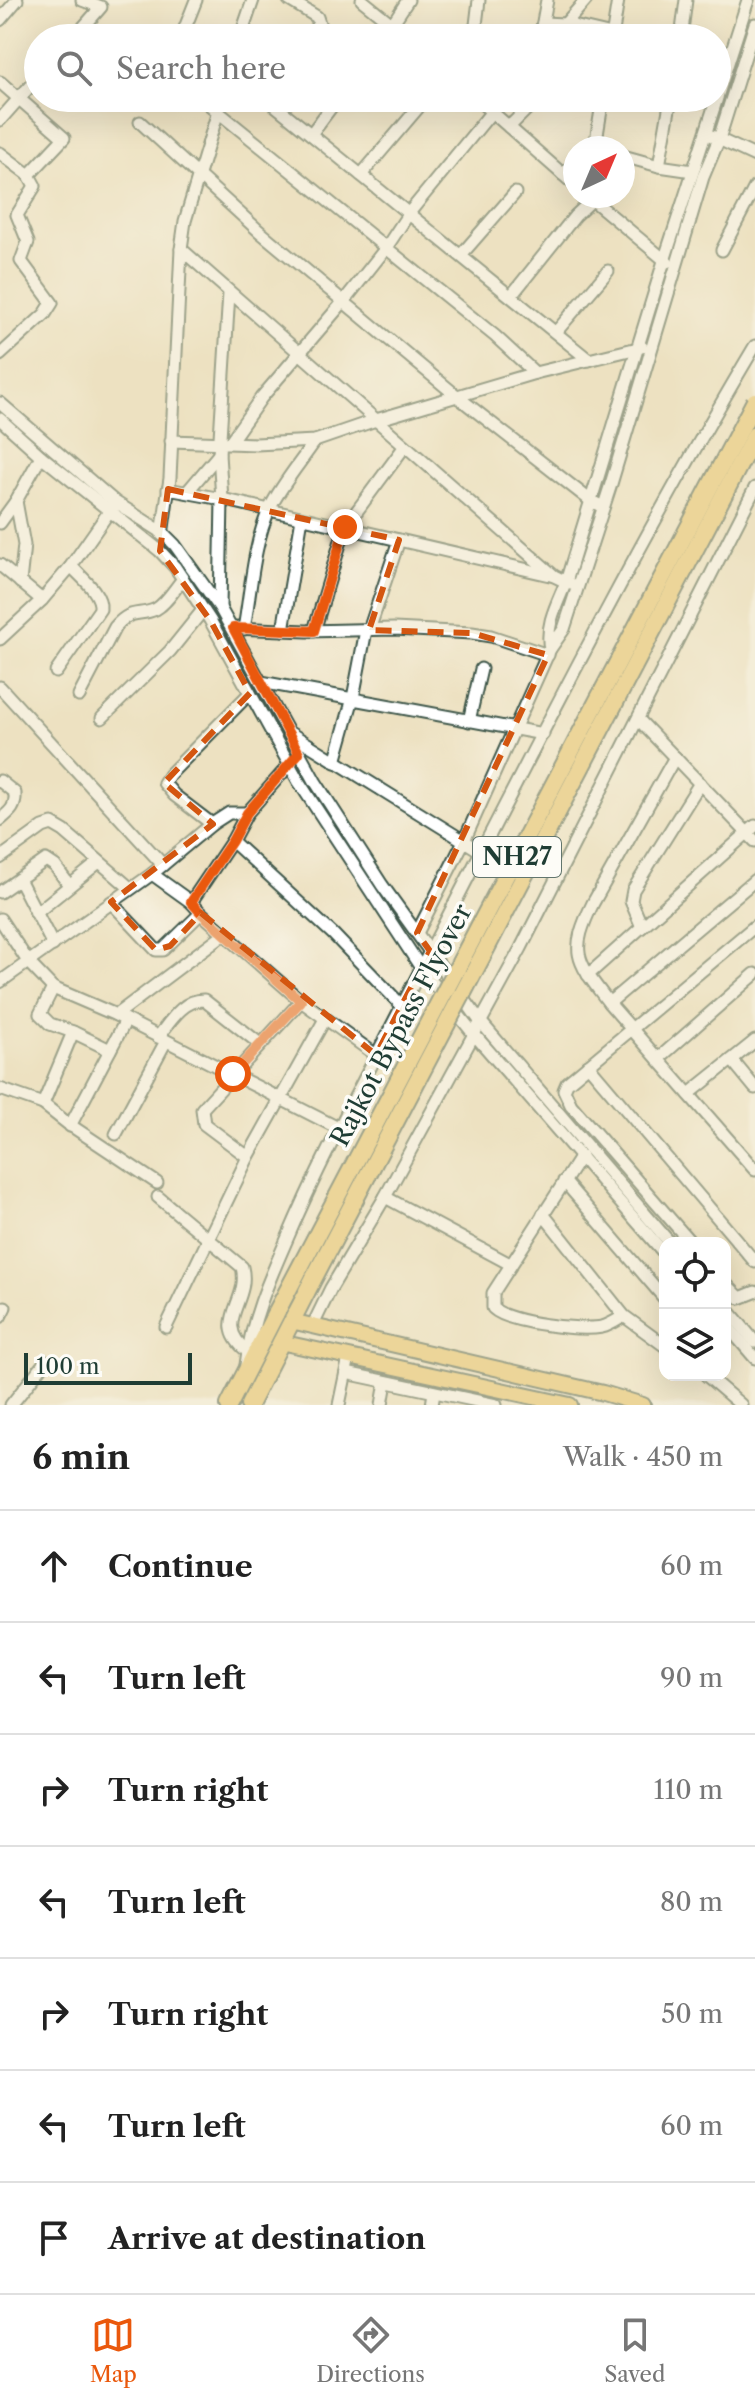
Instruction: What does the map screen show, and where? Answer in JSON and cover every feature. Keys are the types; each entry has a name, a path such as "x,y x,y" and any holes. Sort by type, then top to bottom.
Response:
{"highway":[{"name":"Rajkot Bypass Flyover","path":"284,1317 755,401"},
{"name":"Rajkot Bypass Flyover","path":"245,1373 284,1317 307,1291 755,435"},
{"name":"NH27","path":"249,1405 280,1342 284,1317"},
{"name":"NH27","path":"229,1405 245,1373"}],"main road":[{"path":"284,1317 312,1327 603,1393 643,1405"},
{"path":"280,1342 570,1405"}],"street":[{"path":"0,20 17,0"},
{"path":"82,0 101,7 86,24"},
{"path":"187,24 196,0"},
{"path":"245,24 253,0"},
{"path":"289,0 317,17 318,24"},
{"path":"362,0 394,24 408,0"},
{"path":"476,24 479,0"},
{"path":"547,0 543,23 565,24 586,0"},
{"path":"614,24 618,0"},
{"path":"683,24 686,0"},
{"path":"731,39 748,0"},
{"path":"731,99 755,24"},
{"path":"731,60 742,63"},
{"path":"0,82 24,101"},
{"path":"0,120 24,93"},
{"path":"29,175 64,138 36,112"},
{"path":"160,551 168,489 181,249 185,221 218,112 495,336 535,373"},
{"path":"284,112 589,360"},
{"path":"311,134 328,112"},
{"path":"361,175 415,112"},
{"path":"187,492 261,398 344,301 409,213 492,112 562,174"},
{"path":"509,127 524,112"},
{"path":"598,136 601,112"},
{"path":"659,166 669,112"},
{"path":"417,933 464,841 549,652 564,629 652,345 693,171 712,112"},
{"path":"549,652 547,631 566,582 637,348 727,112"},
{"path":"140,122 259,231 458,397 591,501 603,507"},
{"path":"705,133 755,156"},
{"path":"0,153 29,175 35,186 17,215 28,242 21,261 52,303 45,314 0,355"},
{"path":"635,159 693,171"},
{"path":"722,250 755,187"},
{"path":"461,255 515,193"},
{"path":"511,296 582,208"},
{"path":"602,208 670,264"},
{"path":"181,249 554,576"},
{"path":"556,332 608,271"},
{"path":"220,608 229,293"},
{"path":"171,441 223,445 315,441 535,373 652,345"},
{"path":"245,1373 247,1351 266,1289 317,1167 543,734 716,410 755,346"},
{"path":"0,403 66,469 99,494 160,551 183,579 289,766 421,968 473,1033 659,1247"},
{"path":"0,419 41,456 66,469"},
{"path":"238,628 269,510 278,492 315,441"},
{"path":"314,631 345,527 405,446"},
{"path":"0,523 41,456"},
{"path":"312,1327 521,948 755,488"},
{"path":"168,489 554,576 578,588"},
{"path":"16,501 24,545 20,582"},
{"path":"112,506 162,532 238,628 286,730 382,885 480,1021 665,1237"},
{"path":"0,639 42,600 71,566 112,506"},
{"path":"283,630 302,518"},
{"path":"335,762 368,630 399,540"},
{"path":"0,565 42,600"},
{"path":"56,672 100,609 101,601 71,566"},
{"path":"79,696 122,619 130,613 153,610 161,605 183,579"},
{"path":"102,718 170,651 203,610"},
{"path":"238,628 472,633 549,652"},
{"path":"469,721 481,669"},
{"path":"261,682 543,734"},
{"path":"0,687 163,865"},
{"path":"212,824 174,795 164,783 250,693"},
{"path":"588,975 753,833 638,719"},
{"path":"286,730 482,852"},
{"path":"191,902 247,813 299,753"},
{"path":"675,757 581,928 576,945 588,975 609,1003 755,1170"},
{"path":"0,781 15,793 16,803 0,820"},
{"path":"642,927 631,901 633,890 700,783"},
{"path":"2,976 29,963 152,874 212,824 229,813 247,813"},
{"path":"0,858 43,827 52,824 130,888"},
{"path":"232,841 333,934 402,1006"},
{"path":"0,892 46,860 55,866 69,885"},
{"path":"36,913 99,862"},
{"path":"152,874 191,902 301,1001 376,1055"},
{"path":"19,879 53,945"},
{"path":"609,1003 755,880"},
{"path":"111,902 156,950 170,946 201,913"},
{"path":"0,919 29,963 53,988 121,1018 338,1128"},
{"path":"686,1237 571,1105 564,1090 567,1083 755,926"},
{"path":"70,1126 110,1050 121,1018 225,933"},
{"path":"658,1059 755,974"},
{"path":"53,988 40,1014 43,1020 110,1050"},
{"path":"116,1134 162,1039 186,1004 194,999 204,1000 260,1044"},
{"path":"248,1157 212,1131 201,1116 207,1102 301,1001"},
{"path":"166,1327 248,1157 325,1019"},
{"path":"43,1104 73,1032"},
{"path":"689,1094 755,1041"},
{"path":"732,1060 755,1088"},
{"path":"588,1065 755,1262"},
{"path":"0,1089 43,1104 70,1126 157,1183"},
{"path":"581,1156 510,1264 491,1301 500,1315 512,1320 594,1328 624,1316"},
{"path":"564,1181 659,1292"},
{"path":"158,1197 242,1267 244,1275 231,1332 236,1342 247,1351"},
{"path":"385,1197 510,1264"},
{"path":"543,1214 624,1316 659,1342"},
{"path":"731,1289 740,1298 755,1292"},
{"path":"728,1309 755,1342"},
{"path":"731,1330 755,1358"},
{"path":"339,1405 349,1357"},
{"path":"11,1405 46,1361"},
{"path":"346,1373 386,1382 433,1399 498,1405 503,1389"},
{"path":"713,1381 741,1405"},
{"path":"382,1405 386,1382"}],"highlighted area":[{"path":"168,489 399,540 369,630 472,633 548,655 417,933 430,951 376,1055 201,913 170,946 156,950 111,902 213,824 164,783 250,693 210,620 160,551"}],"route":[{"path":"233,1074 301,1001 191,902 247,813 299,753 233,628 314,631 345,527"}]}
